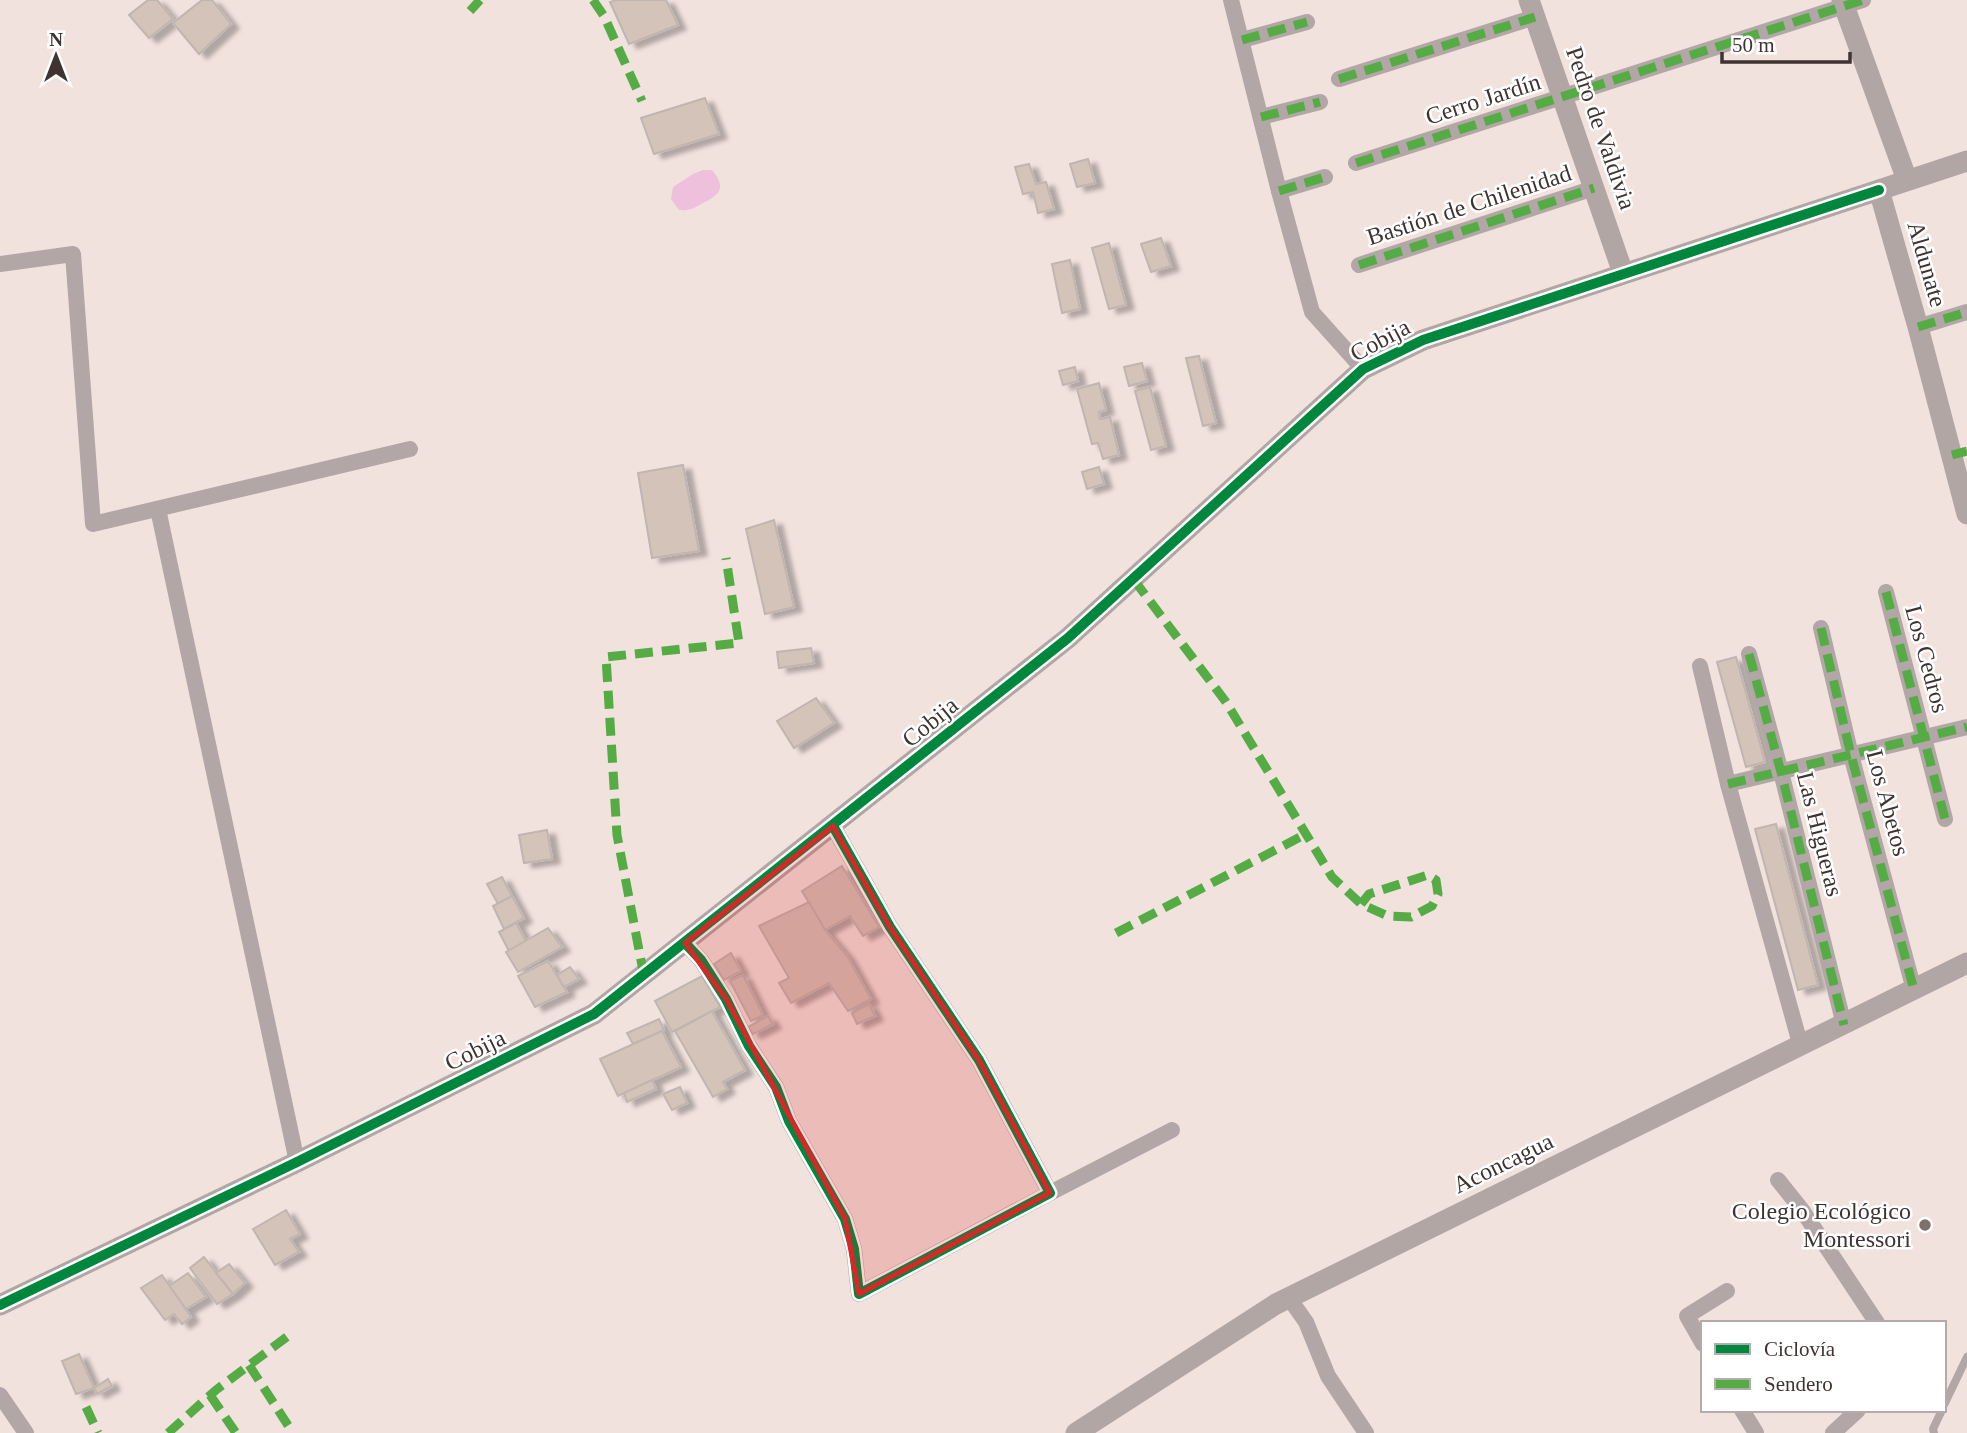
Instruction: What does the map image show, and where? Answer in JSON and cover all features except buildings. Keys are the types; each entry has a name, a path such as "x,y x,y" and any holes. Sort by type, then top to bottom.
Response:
{"street":[{"path":"1231,0 1312,312 1363,369"},
{"path":"1850,2 1907,180"},
{"name":"Cerro Jardín","path":"1356,163 1850,2"},
{"path":"1339,79 1532,8"},
{"name":"Pedro de Valdivia","path":"1532,8 1623,273"},
{"path":"1242,40 1307,22"},
{"path":"1261,117 1320,102"},
{"name":"Cobija","path":"0,1305 297,1162 594,1014 1068,638 1363,369 1423,340 1967,161"},
{"path":"1279,191 1325,177"},
{"name":"Bastión de Chilenidad","path":"1359,265 1594,188"},
{"name":"Aldunate","path":"1879,190 1918,327 1959,453 1967,514"},
{"path":"0,264 73,254 93,524 410,450"},
{"path":"1918,327 1967,312"},
{"path":"158,509 297,1162"},
{"name":"Los Cedros","path":"1886,592 1945,819"},
{"name":"Los Abetos","path":"1821,628 1851,755 1914,990"},
{"name":"Las Higueras","path":"1749,654 1844,1025"},
{"path":"1700,666 1728,784 1801,1047"},
{"path":"1728,784 1967,727"},
{"path":"833,826 890,927 979,1060 1049,1192"},
{"path":"685,943 701,960 726,999 749,1046 776,1087 789,1121 845,1219 854,1249 859,1294 1049,1192 1172,1130"},
{"name":"Aconcagua","path":"1076,1433 1289,1298 1967,963"},
{"path":"1778,1180 1802,1210 1876,1321"},
{"path":"1701,1340 1687,1316 1727,1291"},
{"path":"1289,1298 1306,1322 1328,1376 1361,1430"},
{"path":"0,1395 26,1433"},
{"path":"1743,1412 1756,1433"},
{"path":"1833,1433 1856,1412"}],"lane":[{"path":"1946,1401 1967,1357"},
{"path":"1934,1433 1933,1429 1941,1412"}],"highlighted area":[{"path":"833,826 890,927 979,1060 1050,1193 859,1294 845,1219 726,999 685,943"}],"shaded area":[{"path":"703,170 712,170 717,176 720,186 717,194 688,210 679,210 671,199 673,187"}],"marked path":[{"path":"470,11 480,0"},
{"path":"593,0 604,16 642,101"},
{"path":"1356,163 1863,0"},
{"path":"1339,79 1535,17"},
{"path":"1242,40 1307,22"},
{"path":"1261,117 1320,102"},
{"path":"1279,191 1325,177"},
{"path":"1359,265 1594,188"},
{"path":"1918,327 1967,312"},
{"path":"1952,455 1967,451"},
{"path":"644,976 617,835 606,657 739,643 726,558"},
{"path":"1134,580 1226,702 1332,877 1361,904 1388,916 1411,917 1432,906 1438,894 1436,880 1428,875 1369,894 1361,904"},
{"path":"1886,592 1945,819"},
{"path":"1821,628 1851,755 1914,990"},
{"path":"1749,654 1844,1025"},
{"path":"1728,784 1967,727"},
{"path":"1116,933 1306,834"},
{"path":"168,1433 216,1390 292,1333"},
{"path":"249,1365 293,1433"},
{"path":"210,1395 236,1433"},
{"path":"86,1407 98,1433"}],"cycle path":[{"path":"0,1305 297,1162 594,1014 1068,638 1363,369 1423,340 1879,190"},
{"path":"685,943 701,960 726,999 749,1046 776,1087 789,1121 845,1219 854,1249 859,1294 1050,1193 979,1060 890,927 833,826"}],"place":[{"name":"Colegio Ecológico Montessori","path":"1925,1225"}]}
